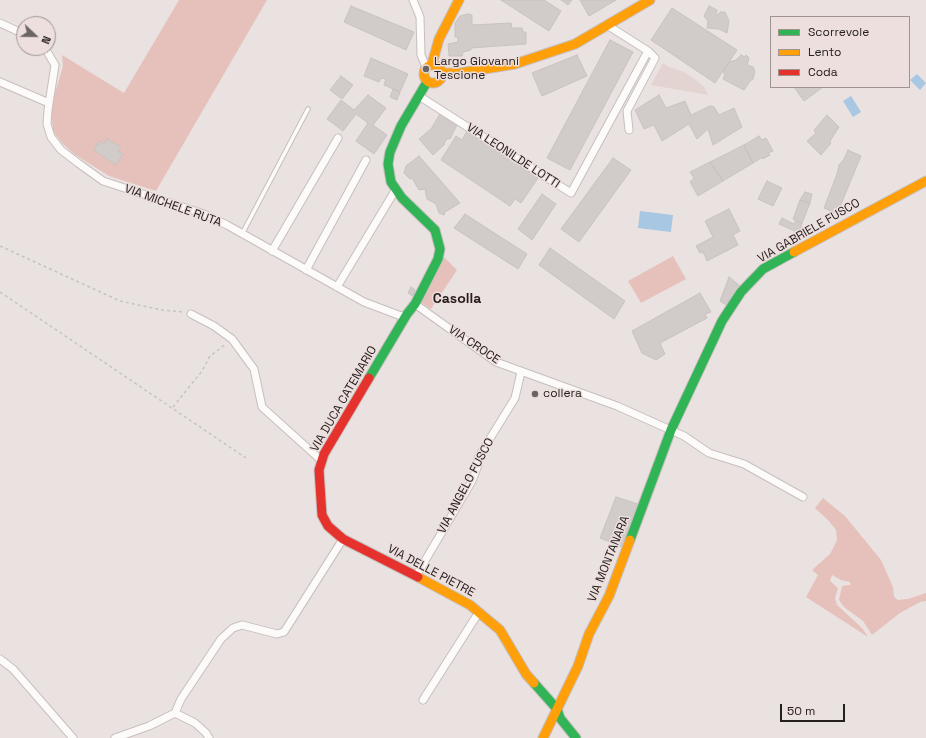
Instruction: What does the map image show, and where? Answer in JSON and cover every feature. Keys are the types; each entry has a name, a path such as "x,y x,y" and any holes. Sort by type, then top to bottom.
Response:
{"street":[{"path":"413,0 420,17 421,55 429,66 440,68 442,73 439,81 433,83 428,82 423,74 429,66 439,39 459,0"},
{"path":"442,73 460,73 515,64 575,44 650,0"},
{"path":"0,23 16,30"},
{"path":"607,25 648,51 655,58 627,111 629,130"},
{"name":"VIA LEONILDE LOTTI","path":"419,96 571,193 648,51"},
{"name":"VIA MICHELE RUTA","path":"50,56 55,65 47,124 51,137 61,150 103,181 204,214 364,302 401,316 407,314"},
{"path":"0,82 49,103"},
{"name":"VIA DUCA CATEMARIO","path":"343,539 328,526 322,515 319,470 324,454 407,314 415,304 438,259 440,249 439,240 435,230 402,198 391,182 388,164 390,152 401,126 428,82"},
{"path":"272,251 338,138"},
{"path":"306,270 366,160"},
{"name":"VIA GABRIELE FUSCO","path":"671,430 722,321 741,292 763,270 839,226 926,181"},
{"path":"337,287 396,189"},
{"name":"VIA CROCE","path":"415,304 496,362 617,406 684,436 710,453 744,464 803,497"},
{"path":"191,314 214,326 232,339 254,369 262,407 322,461"},
{"name":"VIA ANGELO FUSCO","path":"416,576 472,481 478,465 478,458 515,398 522,372"},
{"name":"VIA MONTANARA","path":"543,738 578,666 589,634 609,596 671,430"},
{"path":"115,738 149,726 175,713 181,699 221,639 233,628 242,625 277,634 284,632 343,539"},
{"name":"VIA DELLE PIETRE","path":"343,539 416,576 470,605 479,612 500,630 526,674 557,710 560,718 576,738"},
{"path":"423,700 479,612"},
{"path":"0,659 13,669 73,738"},
{"path":"175,713 195,723 206,733 209,738"}],"lane":[{"path":"242,234 308,109"}],"path":[{"path":"0,246 120,301 162,310 191,314"},
{"path":"0,292 246,458"},
{"path":"172,407 202,371 210,356 232,339"}],"shaded area":[{"path":"179,0 267,0 156,191 109,176 74,154 62,143 53,131 51,107 63,66 62,55 124,93"},
{"path":"663,63 669,67 684,72 695,79 704,87 708,95 651,85"},
{"path":"443,256 457,270 431,309 420,302"},
{"path":"673,256 686,279 641,303 628,281"},
{"path":"823,498 845,516 881,560 893,587 894,597 898,600 908,599 926,593 926,601 920,602 900,613 872,635 863,621 844,607 839,600 842,586 850,585 850,582 841,580 832,575 830,581 838,588 835,598 837,605 862,628 868,637 806,597 818,575 812,570 830,554 837,540 836,530 815,508"}],"water":[{"path":"917,74 926,83 920,90 910,80"},
{"path":"851,96 861,112 853,117 843,101"},
{"path":"640,211 673,215 671,232 638,228"}],"building":[{"path":"501,0 544,0 561,11 549,31"},
{"path":"561,0 572,0 568,5"},
{"path":"580,0 616,0 589,16"},
{"path":"351,6 414,32 406,50 344,22"},
{"path":"709,6 717,10 716,14 718,15 720,12 725,12 729,21 727,33 719,29 707,28 708,21 704,16"},
{"path":"672,8 737,50 715,83 651,40"},
{"path":"468,14 472,15 472,25 511,23 512,28 522,28 523,32 526,32 526,44 471,48 471,50 463,52 462,56 449,56 448,44 458,42 458,37 455,37 455,23 460,16"},
{"path":"610,40 633,52 570,170 547,158"},
{"path":"577,55 587,76 542,96 532,73"},
{"path":"741,55 745,57 746,55 749,58 747,65 753,67 755,71 753,79 744,90 723,79 725,74 723,72 729,62 736,60"},
{"path":"371,58 408,74 400,92 384,85 386,79 381,78 379,82 364,76"},
{"path":"341,76 353,85 342,99 330,90"},
{"path":"795,88 822,88 804,101"},
{"path":"393,89 400,92 397,100 390,97"},
{"path":"368,95 386,108 373,125 387,135 374,154 356,141 368,123 356,114 343,131 327,119 341,100 354,110"},
{"path":"659,95 666,108 685,101 691,115 710,106 714,107 719,115 734,108 742,127 713,145 708,129 697,139 689,124 662,141 654,125 644,129 635,110"},
{"path":"440,114 457,125 450,139 448,138 444,143 445,144 433,155 419,139 431,129"},
{"path":"827,115 839,127 830,141 831,143 821,155 807,141 816,133 814,130"},
{"path":"467,131 538,178 521,203 515,199 510,206 441,160 456,136 462,140"},
{"path":"759,136 762,140 766,138 773,151 768,153 770,155 753,163 744,145"},
{"path":"107,139 121,147 118,151 123,154 116,165 94,150 100,141 104,144"},
{"path":"744,145 753,163 723,181 710,162"},
{"path":"848,150 861,156 837,214 824,208 839,165 844,159"},
{"path":"419,156 460,203 445,212 444,215 439,213 436,204 427,199 425,189 419,190 412,178 410,179 404,173 406,166"},
{"path":"613,158 631,170 579,242 561,229"},
{"path":"710,162 723,181 698,196 690,182 694,178 690,172"},
{"path":"767,181 782,188 773,206 758,199"},
{"path":"805,192 812,194 810,203 800,200"},
{"path":"542,194 556,204 532,240 518,229"},
{"path":"800,200 810,203 802,223 793,219"},
{"path":"729,209 740,231 733,235 738,245 707,261 703,252 700,253 696,246 713,237 705,221"},
{"path":"465,214 527,254 518,269 454,228"},
{"path":"782,218 794,224 796,220 802,223 799,233 779,224"},
{"path":"550,248 625,301 614,319 539,265"},
{"path":"729,277 740,286 726,305 720,301"},
{"path":"411,287 415,290 413,296 408,293"},
{"path":"700,293 711,312 705,314 707,318 660,343 665,354 656,360 642,353 632,331"},
{"path":"616,497 638,504 622,547 600,538"}],"traffic: fast":[{"path":"369,378 407,314 415,304 438,259 440,249 435,230 402,198 391,182 388,164 390,152 401,126 427,82"},
{"path":"630,540 671,430 722,321 741,292 763,269 794,252"},
{"path":"534,683 557,709 560,718 576,738"}],"traffic: slow":[{"path":"432,64 439,39 459,0"},
{"path":"442,73 460,73 515,64 575,44 650,0"},
{"path":"429,65 437,65 442,70 442,74 440,81 437,83 429,83 424,78 424,70 429,65"},
{"path":"794,252 926,181"},
{"path":"543,738 578,666 589,634 609,596 630,540"},
{"path":"418,577 470,605 500,630 526,674 534,683"}],"traffic: jam":[{"path":"369,378 324,454 319,470 322,515 328,526 343,539 418,577"}],"place":[{"name":"Largo Giovanni Tescione","path":"426,69"},
{"name":"collera","path":"535,394"}],"district":[{"name":"Casolla","path":"457,299"}]}
